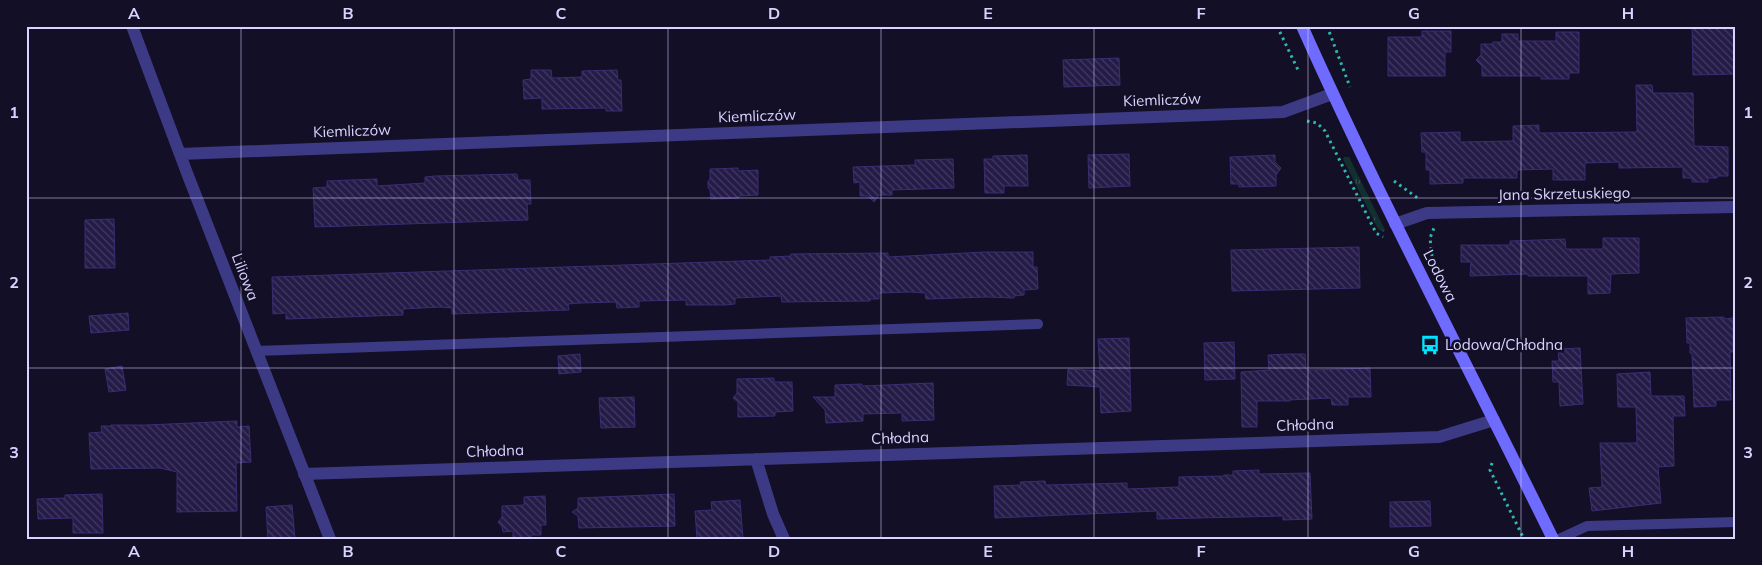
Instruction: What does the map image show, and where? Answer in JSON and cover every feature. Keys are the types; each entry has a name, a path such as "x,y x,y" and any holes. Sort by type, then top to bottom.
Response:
{"street":[{"name":"Liliowa","path":"132,26 330,539"},
{"name":"Lodowa","path":"1302,26 1332,94 1395,224 1553,539"},
{"name":"Kiemliczów","path":"180,154 1283,112 1332,94"},
{"name":"Jana Skrzetuskiego","path":"1395,224 1427,213 1736,207"},
{"name":"Chłodna","path":"304,474 1439,437 1494,420"},
{"path":"756,459 773,514 784,539"}],"lane":[{"path":"256,351 1038,324"},
{"path":"1559,539 1587,526 1736,522"}],"path":[{"path":"1278,26 1299,72"},
{"path":"1327,26 1353,95"},
{"path":"1307,121 1317,123 1325,131 1376,233 1382,235 1386,243"},
{"path":"1390,175 1394,181 1422,202"},
{"path":"1492,463 1490,470 1524,539"}],"green space":[{"path":"1344,157 1349,157 1385,230 1384,232 1378,229 1343,159"}],"building":[{"path":"1692,26 1736,26 1736,74 1693,75"},
{"path":"1422,31 1451,31 1451,52 1445,52 1445,76 1388,76 1388,37 1422,37"},
{"path":"1556,32 1579,32 1579,73 1569,73 1569,79 1541,79 1541,76 1482,76 1482,66 1476,60 1481,55 1481,44 1502,42 1502,34 1518,34 1518,41 1556,41"},
{"path":"1119,58 1120,85 1064,87 1063,60"},
{"path":"531,70 551,70 552,78 582,77 582,71 617,70 618,80 621,80 622,111 606,111 606,108 542,109 542,98 524,99 523,80 531,79"},
{"path":"1636,85 1652,85 1653,93 1693,93 1694,146 1728,147 1728,176 1708,178 1708,182 1692,182 1692,178 1683,178 1683,167 1619,168 1619,162 1585,163 1585,180 1553,180 1553,169 1517,170 1517,178 1463,178 1463,183 1430,184 1430,170 1426,170 1426,152 1422,152 1421,133 1460,132 1460,142 1513,141 1513,126 1539,125 1539,133 1637,132"},
{"path":"1129,154 1130,186 1089,188 1088,155"},
{"path":"1027,155 1028,186 1004,186 1004,193 985,193 984,159 993,159 993,156"},
{"path":"1275,155 1275,162 1281,168 1276,175 1276,186 1239,187 1239,184 1231,184 1230,157"},
{"path":"953,159 954,188 892,190 892,195 879,195 874,202 868,196 860,196 860,182 854,183 853,167 915,165 915,160"},
{"path":"738,168 738,171 758,170 758,195 711,199 708,188 710,169"},
{"path":"517,174 518,180 530,180 531,204 527,204 528,220 315,227 313,188 327,187 327,181 377,179 377,186 425,183 425,177 435,176"},
{"path":"114,219 115,268 85,268 85,220"},
{"path":"1603,238 1639,238 1639,273 1611,274 1610,293 1588,294 1588,276 1528,276 1528,274 1470,276 1471,262 1461,262 1461,245 1510,245 1510,241 1565,239 1566,249 1603,249"},
{"path":"1359,247 1360,288 1232,291 1231,250"},
{"path":"985,252 1033,252 1033,267 1037,267 1038,289 1024,290 1024,295 1014,296 1014,298 926,299 925,293 911,292 879,293 879,299 870,299 870,301 782,302 781,296 735,298 735,304 725,305 686,305 686,300 639,301 639,307 617,308 616,302 581,303 568,304 569,310 452,314 452,308 440,307 403,309 403,315 286,319 286,313 273,314 272,277 770,260 770,257 791,256 791,254 888,253 888,257"},
{"path":"128,313 129,330 91,333 89,316"},
{"path":"1724,317 1724,319 1733,318 1733,352 1730,352 1731,400 1716,400 1716,406 1694,407 1692,353 1690,353 1690,343 1687,343 1686,318"},
{"path":"1129,338 1131,411 1101,413 1100,387 1067,385 1068,369 1100,371 1098,339"},
{"path":"1234,342 1235,379 1205,380 1204,343"},
{"path":"1580,348 1583,404 1560,406 1559,382 1553,382 1552,361 1559,361 1558,349"},
{"path":"580,354 581,372 559,374 558,356"},
{"path":"1305,354 1306,369 1310,370 1370,368 1371,397 1348,397 1348,405 1332,405 1331,398 1257,401 1257,427 1242,427 1241,372 1269,370 1268,355"},
{"path":"122,366 126,390 109,392 105,369"},
{"path":"1650,372 1651,396 1684,396 1685,416 1673,416 1674,466 1658,467 1661,503 1592,511 1589,488 1602,487 1600,443 1637,443 1636,407 1618,407 1617,374"},
{"path":"774,378 774,382 792,382 793,411 775,412 775,416 738,417 738,402 733,398 737,393 737,379"},
{"path":"933,383 934,420 902,421 902,413 863,414 863,421 826,423 825,410 813,397 835,397 835,385 862,384 862,386"},
{"path":"634,397 635,427 601,428 599,398"},
{"path":"237,421 237,427 249,426 251,462 236,463 237,511 177,512 177,472 160,468 91,469 89,433 102,432 101,426"},
{"path":"1259,470 1259,474 1310,473 1312,519 1283,520 1283,516 1157,519 1157,511 995,518 994,486 1021,485 1020,482 1045,481 1046,485 1127,483 1127,489 1179,487 1179,477 1224,476 1233,475 1233,471"},
{"path":"102,494 103,533 73,533 73,518 38,519 37,499 65,498 65,495"},
{"path":"674,494 675,526 579,528 578,516 572,512 578,508 578,498"},
{"path":"545,496 546,525 541,525 541,535 531,535 531,539 513,539 513,531 503,532 498,522 502,517 502,506 524,505 524,497"},
{"path":"740,500 743,539 697,539 695,511 712,510 711,502"},
{"path":"1430,501 1431,526 1390,527 1390,502"},
{"path":"292,505 295,539 268,539 266,507"}],"place":[{"name":"Lodowa/Chłodna","path":"1430,345"}]}
